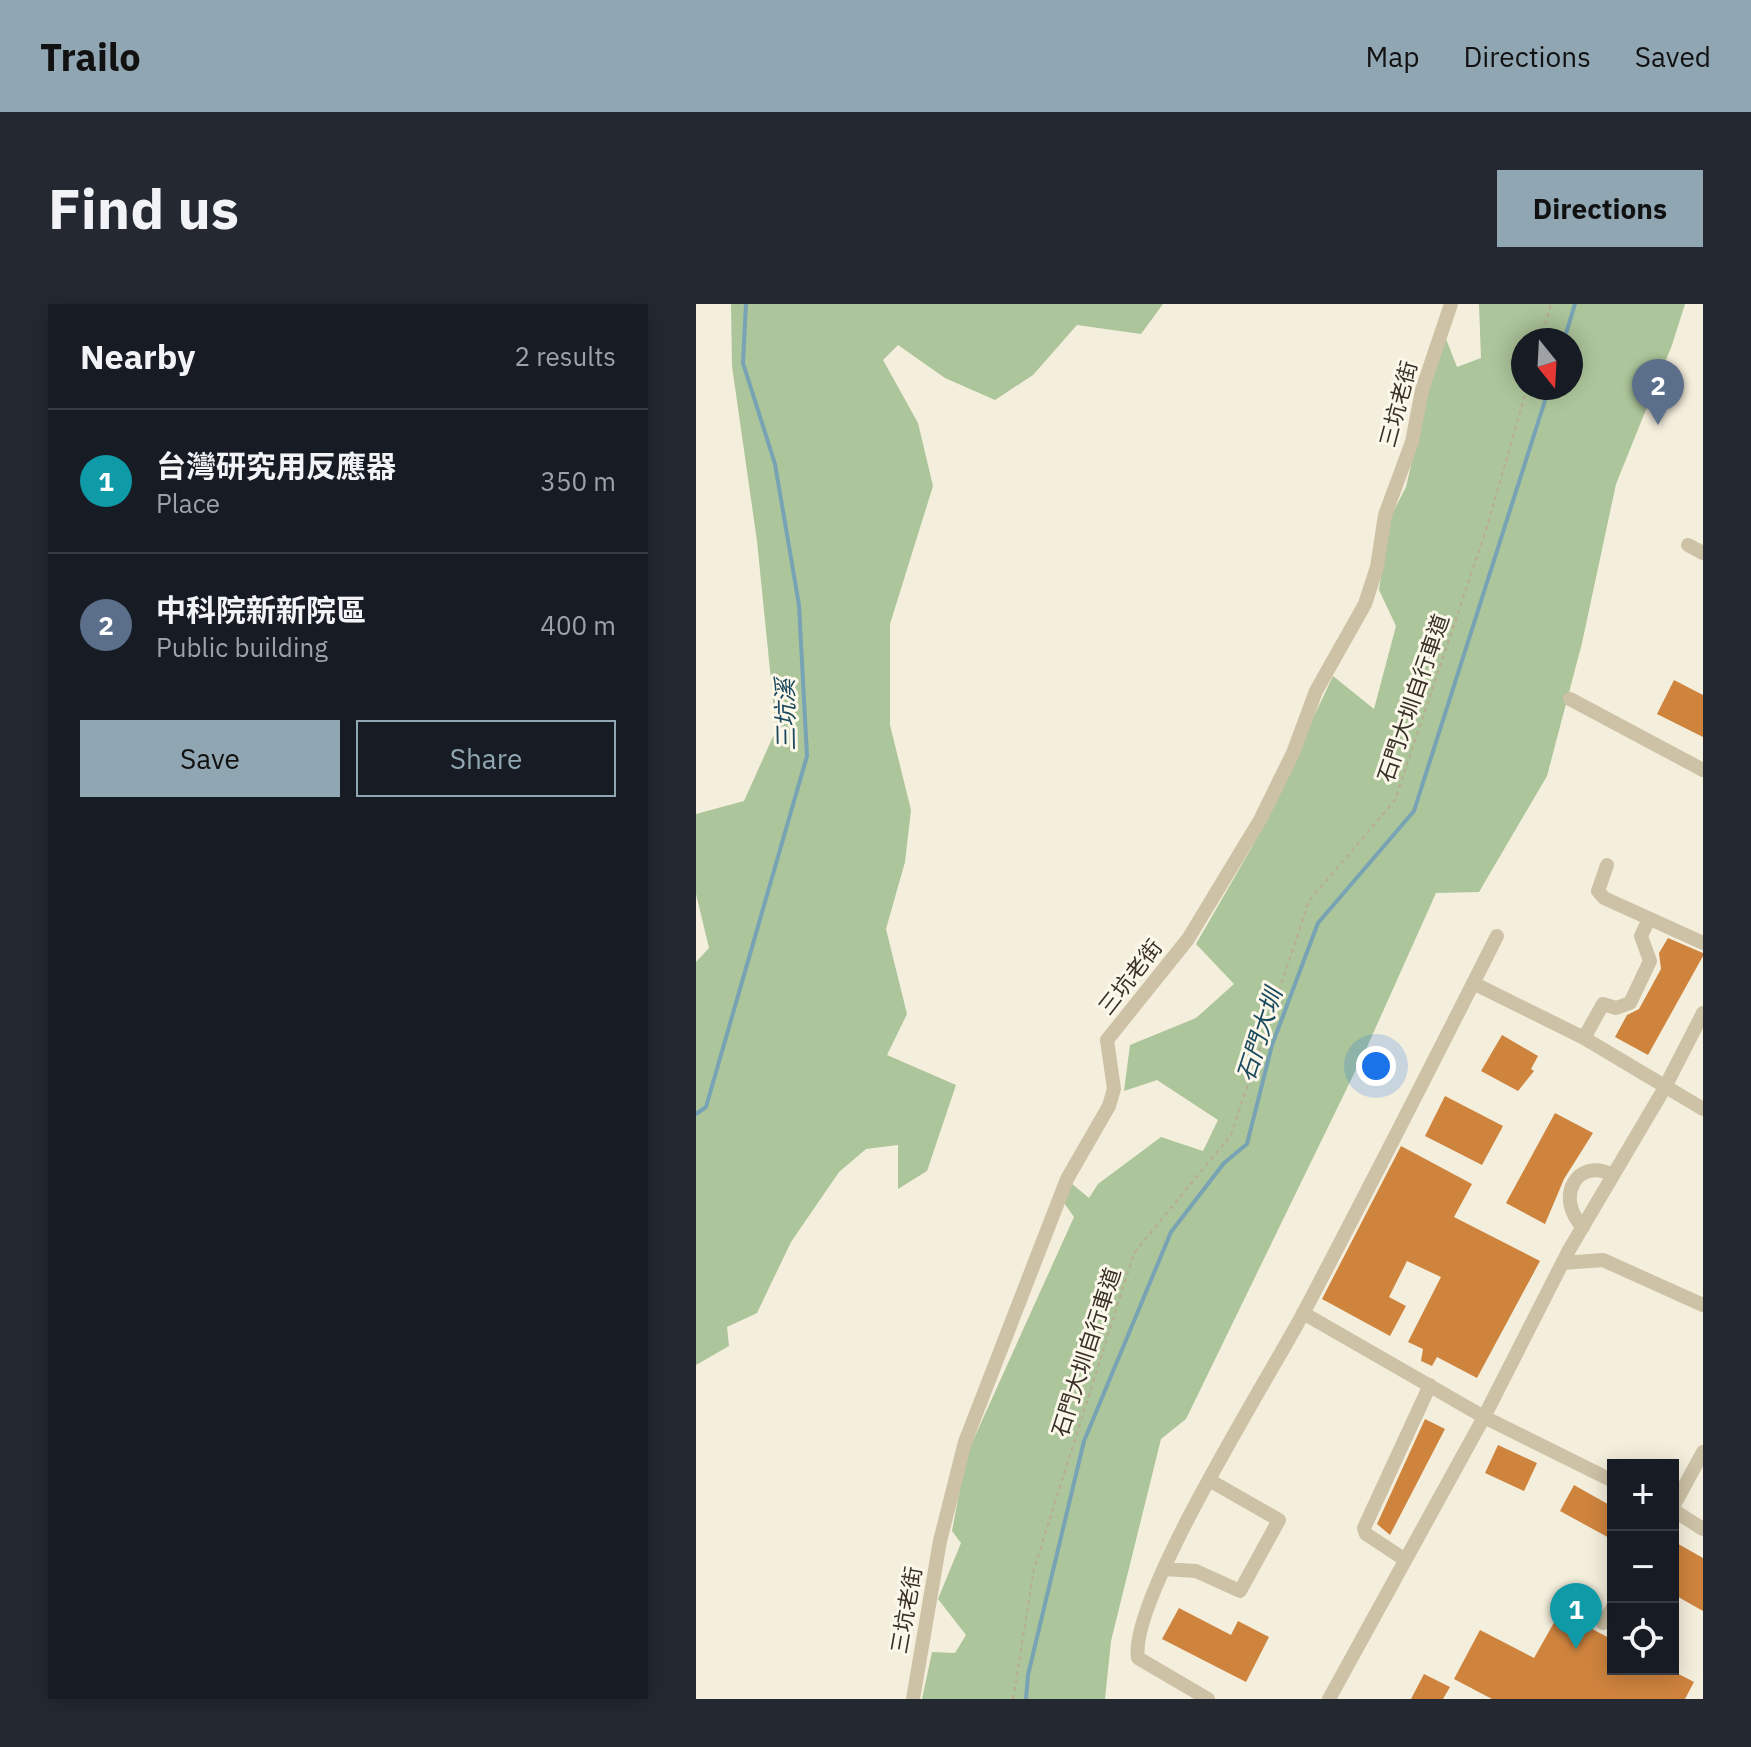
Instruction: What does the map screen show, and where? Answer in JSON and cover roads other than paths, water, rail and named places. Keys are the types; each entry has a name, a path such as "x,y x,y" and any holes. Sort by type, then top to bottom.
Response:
{"street":[{"name":"三坑老街","path":"913,1699 940,1541 965,1442 1067,1179 1109,1106 1114,1089 1107,1040 1188,939 1260,820 1293,753 1316,691 1365,604 1377,567 1385,515 1412,442 1422,390 1451,304"},
{"path":"1688,545 1703,553"},
{"path":"1570,699 1703,770"},
{"path":"1607,865 1598,891 1604,898 1703,943"},
{"path":"1584,1038 1603,1004 1616,1008 1630,1003 1650,961 1641,936 1649,919"},
{"path":"1208,1699 1138,1658 1137,1638 1164,1569 1209,1480 1303,1313 1497,936"},
{"path":"1473,983 1584,1038 1664,1089 1703,1109"},
{"path":"1329,1699 1484,1417 1563,1263 1664,1089 1703,1013"},
{"path":"1583,1227 1570,1212 1567,1198 1577,1180 1588,1170 1601,1169 1613,1175"},
{"path":"1563,1263 1603,1260 1703,1305"},
{"path":"1303,1313 1484,1417 1607,1478"},
{"path":"1404,1559 1366,1534 1364,1528 1430,1385"},
{"path":"1679,1498 1703,1452"},
{"path":"1164,1569 1196,1571 1240,1591 1279,1520 1209,1480"},
{"path":"1679,1513 1703,1529"},
{"path":"1603,1623 1607,1617"}],"waterway":[{"name":"三坑溪","path":"696,1114 706,1107 807,756 799,605 775,464 743,363 746,304"},
{"name":"石門大圳","path":"1568,328 1575,304"},
{"name":"石門大圳","path":"1026,1699 1028,1675 1084,1441 1171,1232 1224,1163 1247,1144 1272,1045 1318,923 1414,811 1545,400"}],"place":[{"name":"中科院新新院區","path":"1658,425"},
{"name":"台灣研究用反應器","path":"1576,1649"}]}
